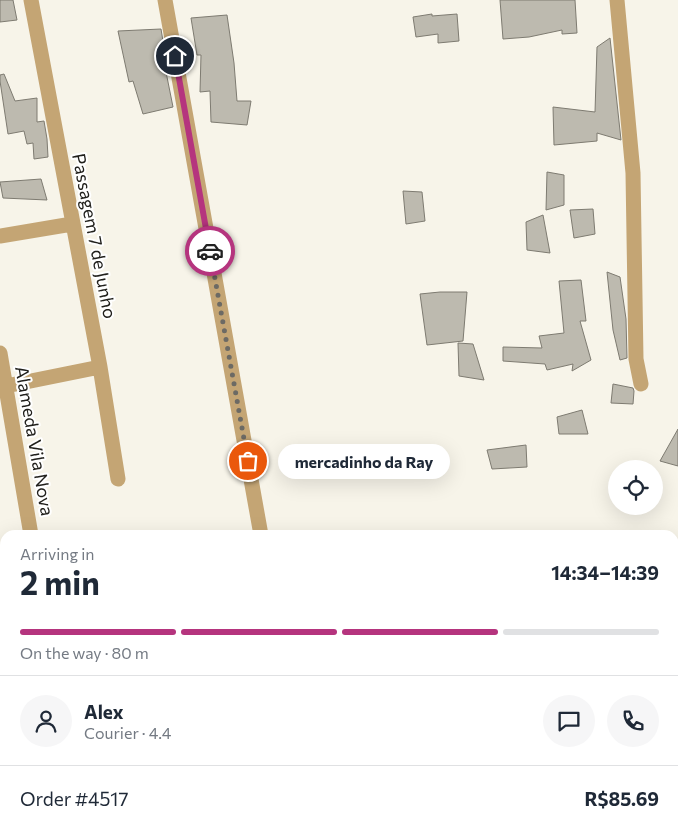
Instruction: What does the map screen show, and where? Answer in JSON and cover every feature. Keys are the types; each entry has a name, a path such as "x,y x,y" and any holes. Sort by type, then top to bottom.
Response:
{"street":[{"name":"Passagem 7 de Junho","path":"30,0 100,367 118,479"},
{"path":"165,0 260,530"},
{"path":"617,0 633,173 636,360 641,384"},
{"path":"0,236 72,224"},
{"name":"Alameda Vila Nova","path":"0,353 30,530"},
{"path":"6,386 100,367"}],"building":[{"path":"0,0 13,0 17,20 0,22"},
{"path":"500,0 575,0 577,33 562,34 562,30 529,37 503,39"},
{"path":"432,14 432,16 457,14 459,41 438,43 438,34 416,37 413,17"},
{"path":"227,15 237,101 251,101 247,125 211,122 210,91 200,92 201,55 197,55 191,18"},
{"path":"161,29 168,72 166,72 173,107 143,114 133,81 129,82 118,31"},
{"path":"610,38 621,140 597,133 597,141 554,145 553,107 595,112 597,47"},
{"path":"4,74 15,101 37,98 37,122 44,121 48,157 34,159 33,143 27,144 24,131 8,134 0,81 0,75"},
{"path":"547,172 564,175 564,205 546,210"},
{"path":"41,179 47,200 3,198 0,182"},
{"path":"403,191 422,192 425,221 406,224"},
{"path":"593,209 595,234 574,238 570,210"},
{"path":"543,215 550,253 527,250 526,222"},
{"path":"607,272 620,277 626,319 627,358 620,360 613,330"},
{"path":"581,280 586,321 580,321 591,360 572,371 573,364 547,370 545,364 503,361 503,347 542,348 539,336 564,333 559,281"},
{"path":"467,292 463,341 427,345 420,294"},
{"path":"458,343 473,344 484,380 459,376"},
{"path":"613,384 633,388 633,404 611,403"},
{"path":"582,410 588,434 559,434 557,417"},
{"path":"678,429 678,466 661,460"},
{"path":"526,445 527,467 492,469 487,450"}],"way so far":[{"path":"210,251 248,461"}],"place":[{"name":"mercadinho da Ray","path":"248,461"}],"route":[{"path":"175,56 210,251"}]}
